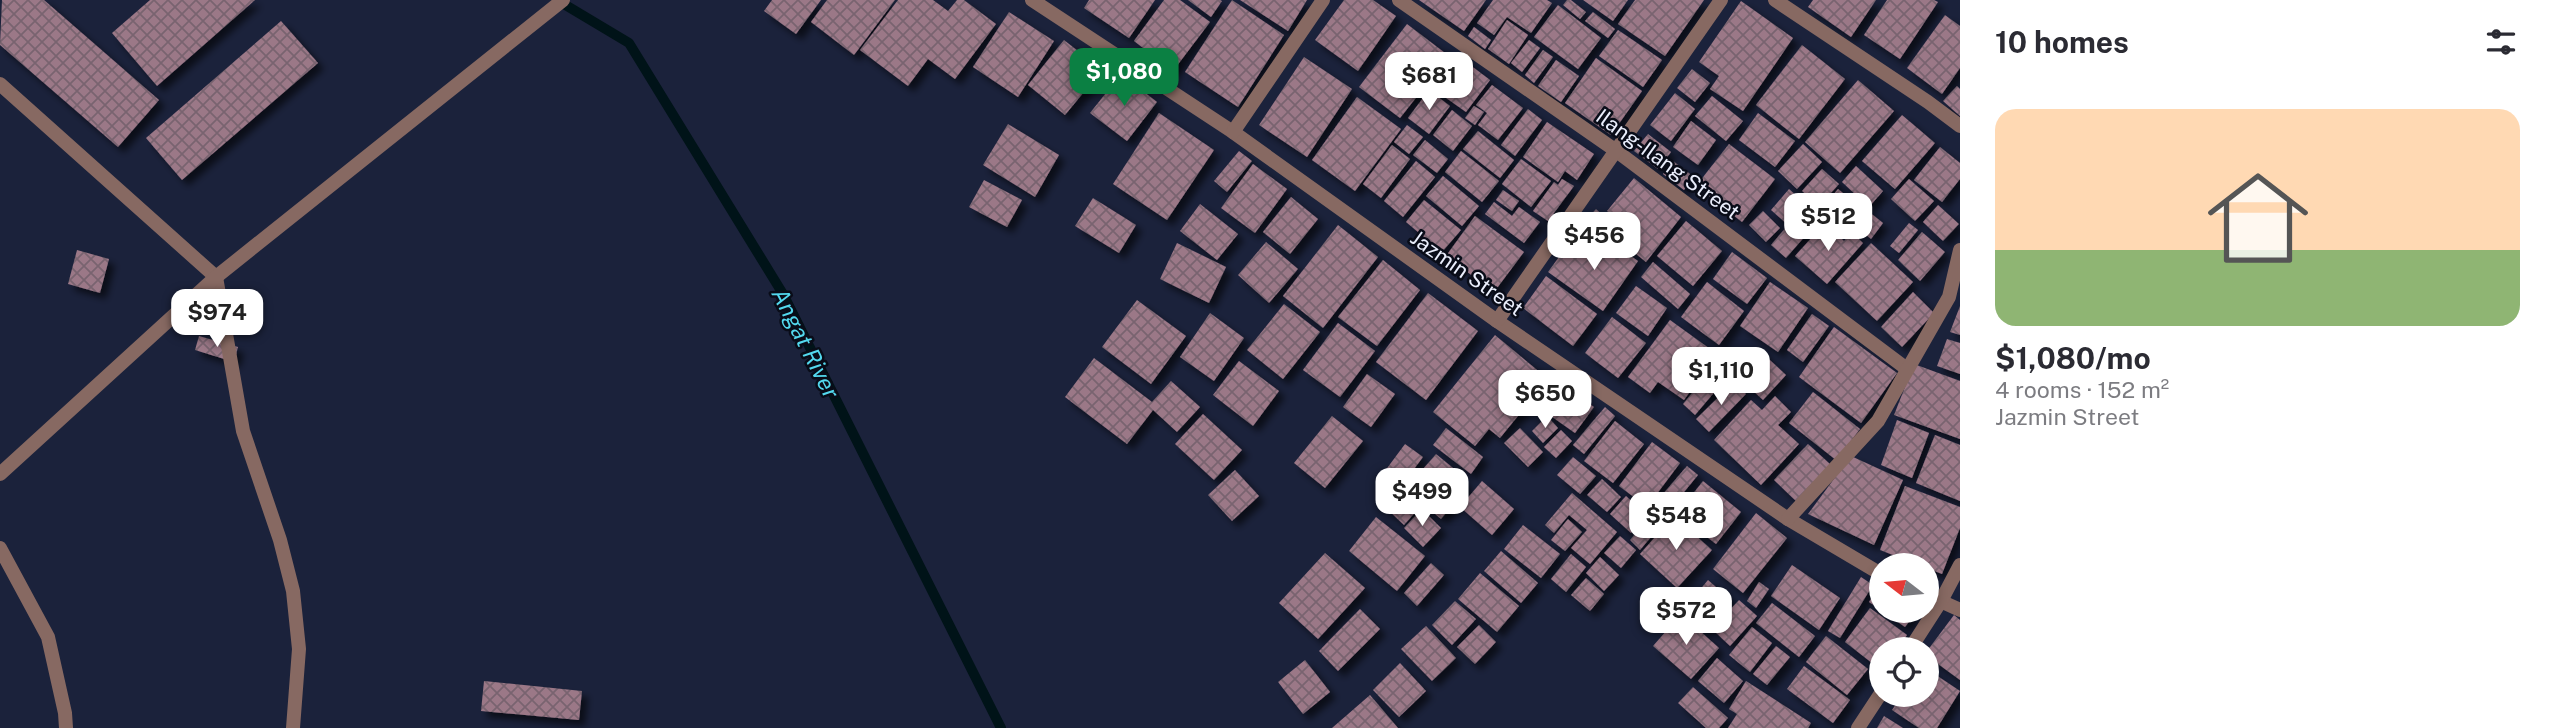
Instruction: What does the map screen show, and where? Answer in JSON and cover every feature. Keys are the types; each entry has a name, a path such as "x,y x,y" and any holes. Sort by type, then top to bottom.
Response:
{"street":[{"path":"0,474 215,277 563,0"},
{"name":"Jazmin Street","path":"1032,0 1233,132 1497,321 1788,519 1869,567"},
{"path":"1233,132 1323,0"},
{"name":"Ilang-Ilang Street","path":"1399,0 1615,150 1908,369"},
{"path":"1497,321 1721,0"},
{"path":"1775,0 1960,126"},
{"path":"0,84 215,277 243,431 293,591 299,649 295,727"},
{"path":"1788,519 1878,421 1949,298 1960,250"},
{"path":"0,548 48,637 66,728"},
{"path":"1918,637 1960,565"},
{"path":"1941,601 1960,610"},
{"path":"1858,728 1872,707"}],"building":[{"path":"2,0 44,0 159,100 118,147 0,45"},
{"path":"150,0 255,0 157,86 112,33"},
{"path":"772,0 821,0 796,34 764,11"},
{"path":"827,0 895,0 854,55 811,22"},
{"path":"898,0 933,0 948,11 957,0 964,0 996,24 955,79 928,59 908,86 860,50"},
{"path":"1089,0 1155,0 1129,38 1084,8"},
{"path":"1164,0 1180,0 1210,22 1173,71 1134,41"},
{"path":"1188,0 1220,0 1222,1 1211,17"},
{"path":"1232,0 1284,35 1238,107 1185,72"},
{"path":"1240,0 1307,0 1288,31"},
{"path":"1344,0 1373,0 1396,16 1358,71 1315,40"},
{"path":"1419,0 1486,0 1464,31"},
{"path":"1493,0 1547,0 1552,3 1531,33 1507,17 1494,35 1477,23"},
{"path":"1567,0 1571,0 1586,12 1580,19 1563,5"},
{"path":"1583,0 1628,0 1613,21"},
{"path":"1635,0 1704,0 1665,56 1618,24"},
{"path":"1813,0 1876,0 1851,37 1808,7"},
{"path":"1887,0 1938,2 1900,59 1864,35"},
{"path":"1741,1 1793,38 1743,111 1710,89 1719,76 1699,62"},
{"path":"1558,5 1601,38 1578,69 1534,37"},
{"path":"1009,12 1054,41 1018,97 973,67"},
{"path":"1593,12 1615,29 1608,38 1585,21"},
{"path":"1945,15 1960,26 1960,68 1942,94 1907,68"},
{"path":"1507,20 1528,35 1509,64 1488,49"},
{"path":"281,21 318,63 182,180 146,138"},
{"path":"1407,24 1449,56 1400,118 1359,87"},
{"path":"1474,27 1491,40 1485,49 1468,36"},
{"path":"1618,30 1662,60 1643,87 1599,56"},
{"path":"1064,40 1102,70 1065,115 1028,85"},
{"path":"1529,40 1540,48 1522,72 1511,63"},
{"path":"1802,45 1845,79 1799,139 1756,105"},
{"path":"1543,50 1553,57 1534,83 1525,75"},
{"path":"1457,55 1490,80 1466,112 1432,88"},
{"path":"1304,57 1352,89 1307,157 1259,125"},
{"path":"1596,58 1642,91 1611,135 1565,103"},
{"path":"1556,60 1579,76 1561,102 1538,86"},
{"path":"1692,69 1710,83 1695,102 1677,88"},
{"path":"1121,74 1157,102 1127,141 1090,113"},
{"path":"1858,80 1894,111 1840,173 1805,142"},
{"path":"1492,85 1523,108 1498,140 1478,125 1487,113 1476,105"},
{"path":"1957,86 1960,89 1960,116 1943,101"},
{"path":"1429,90 1450,106 1429,134 1408,118"},
{"path":"1675,93 1695,109 1671,141 1650,125"},
{"path":"1712,96 1743,121 1726,141 1695,116"},
{"path":"1357,97 1401,129 1355,191 1312,160"},
{"path":"1474,106 1484,112 1475,125 1465,118"},
{"path":"1528,109 1542,120 1515,156 1501,145"},
{"path":"1452,110 1472,126 1453,151 1433,135"},
{"path":"1159,113 1214,150 1167,220 1113,184"},
{"path":"1758,113 1795,141 1775,167 1739,140"},
{"path":"1902,115 1935,143 1895,189 1862,161"},
{"path":"1691,121 1716,140 1698,165 1673,147"},
{"path":"1547,122 1594,154 1577,180 1565,171 1558,182 1523,157"},
{"path":"1008,124 1059,155 1035,197 983,165"},
{"path":"1407,125 1423,137 1409,154 1394,142"},
{"path":"1478,131 1514,160 1500,178 1463,149"},
{"path":"1648,134 1671,152 1658,169 1634,151"},
{"path":"1425,140 1448,159 1437,173 1413,155"},
{"path":"1729,144 1775,179 1742,222 1696,186"},
{"path":"1803,144 1822,162 1797,189 1778,171"},
{"path":"1392,145 1410,159 1381,198 1363,184"},
{"path":"1940,147 1960,163 1960,179 1942,202 1914,180"},
{"path":"1239,151 1252,161 1227,192 1214,181"},
{"path":"1461,151 1499,181 1482,202 1445,172"},
{"path":"1521,159 1551,181 1531,207 1502,184"},
{"path":"1416,161 1435,177 1403,217 1384,201"},
{"path":"1673,161 1694,177 1684,190 1663,174"},
{"path":"1253,164 1287,189 1255,233 1221,208"},
{"path":"1856,166 1883,191 1869,207 1842,182"},
{"path":"1822,169 1839,184 1819,206 1802,191"},
{"path":"1443,176 1479,206 1462,226 1426,196"},
{"path":"1634,178 1681,217 1646,262 1610,233 1620,222 1607,211"},
{"path":"1562,179 1574,186 1548,221 1533,211 1554,182 1558,185"},
{"path":"1909,179 1934,201 1915,221 1891,199"},
{"path":"984,180 1022,200 1007,227 969,207"},
{"path":"1789,189 1821,218 1786,258 1771,245 1788,225 1771,210"},
{"path":"1838,189 1858,205 1840,227 1820,211"},
{"path":"1503,190 1519,201 1512,211 1496,200"},
{"path":"1291,197 1318,219 1290,254 1263,232"},
{"path":"1093,198 1136,225 1119,253 1075,226"},
{"path":"1424,200 1461,230 1442,252 1406,222"},
{"path":"1494,202 1512,216 1519,207 1540,222 1524,243 1485,214"},
{"path":"1200,204 1238,234 1217,260 1180,231"},
{"path":"1938,205 1959,224 1943,241 1923,222"},
{"path":"1863,207 1883,223 1871,239 1851,222"},
{"path":"1596,209 1612,224 1587,252 1570,238"},
{"path":"1763,211 1780,228 1766,242 1749,225"},
{"path":"1475,216 1524,252 1494,292 1446,256"},
{"path":"1686,221 1722,251 1693,286 1657,256"},
{"path":"1825,223 1844,241 1852,232 1863,243 1827,284 1795,256"},
{"path":"1909,223 1918,230 1899,253 1890,246"},
{"path":"1338,225 1378,257 1323,328 1283,296"},
{"path":"1922,232 1945,252 1920,281 1898,260"},
{"path":"1604,237 1638,261 1603,311 1548,272 1569,243 1590,258"},
{"path":"1266,242 1298,269 1269,303 1238,275"},
{"path":"1177,243 1226,267 1209,303 1160,279"},
{"path":"1871,243 1913,282 1877,321 1835,282"},
{"path":"77,250 109,259 100,293 68,284"},
{"path":"1732,252 1767,278 1747,304 1713,279"},
{"path":"1383,260 1420,290 1377,346 1338,317"},
{"path":"1653,262 1690,294 1678,309 1641,277"},
{"path":"1546,276 1597,314 1573,346 1523,308"},
{"path":"1707,282 1744,311 1719,345 1681,317"},
{"path":"1770,282 1808,308 1778,352 1740,326"},
{"path":"1636,286 1667,308 1648,336 1616,313"},
{"path":"1913,292 1934,313 1902,347 1881,327"},
{"path":"1428,293 1478,331 1426,400 1376,362"},
{"path":"1137,300 1186,336 1151,384 1102,347"},
{"path":"1284,304 1320,332 1283,379 1247,350"},
{"path":"1960,306 1960,335 1950,332"},
{"path":"1210,313 1244,338 1214,381 1180,357"},
{"path":"1812,314 1829,326 1803,362 1787,350"},
{"path":"1612,317 1646,343 1618,378 1585,353"},
{"path":"1670,320 1717,354 1684,400 1658,382 1650,393 1628,377"},
{"path":"1338,323 1375,351 1340,397 1303,370"},
{"path":"1834,327 1897,373 1861,423 1799,377"},
{"path":"1495,335 1548,379 1500,438 1489,429 1475,446 1433,412"},
{"path":"199,336 238,347 234,362 195,350"},
{"path":"1947,339 1960,343 1960,374 1937,366"},
{"path":"1756,347 1786,375 1763,400 1733,372"},
{"path":"1094,358 1152,402 1171,381 1200,407 1177,432 1153,410 1127,444 1065,397"},
{"path":"1239,361 1279,391 1253,426 1213,395"},
{"path":"1716,364 1729,375 1695,415 1683,404"},
{"path":"1914,364 1960,381 1960,439 1894,415"},
{"path":"1367,374 1395,394 1371,427 1343,407"},
{"path":"1556,380 1594,407 1575,433 1538,407"},
{"path":"1734,382 1746,394 1709,432 1696,419"},
{"path":"1813,392 1860,429 1836,460 1789,423"},
{"path":"1775,396 1791,412 1778,425 1799,444 1761,485 1714,440 1751,400 1762,410"},
{"path":"1605,407 1615,416 1584,454 1573,445"},
{"path":"1203,414 1242,450 1214,480 1175,444"},
{"path":"1332,416 1363,441 1325,488 1294,463"},
{"path":"1547,416 1558,428 1543,443 1532,431"},
{"path":"1897,420 1929,433 1912,478 1881,465"},
{"path":"1615,421 1644,444 1613,483 1584,461"},
{"path":"1446,428 1483,457 1471,474 1433,445"},
{"path":"1520,428 1543,452 1528,467 1504,443"},
{"path":"1561,430 1572,441 1556,458 1544,447"},
{"path":"1935,435 1960,445 1960,501 1916,483"},
{"path":"1652,442 1680,463 1647,507 1619,486"},
{"path":"1405,444 1423,457 1396,493 1379,479"},
{"path":"1808,444 1831,465 1797,502 1774,480"},
{"path":"1436,454 1453,468 1434,491 1417,476"},
{"path":"1851,456 1903,480 1874,545 1808,514"},
{"path":"1573,457 1596,476 1580,494 1557,475"},
{"path":"1687,466 1698,475 1675,503 1663,494"},
{"path":"1235,470 1259,496 1232,521 1208,495"},
{"path":"1452,473 1468,487 1441,519 1407,490 1416,479 1434,495"},
{"path":"1602,479 1621,497 1607,512 1587,495"},
{"path":"1482,481 1514,509 1492,535 1460,507"},
{"path":"1703,481 1741,512 1716,544 1677,514"},
{"path":"1905,486 1960,507 1960,528 1942,574 1939,573 1939,553 1888,553 1880,550"},
{"path":"1401,492 1419,508 1404,525 1386,508"},
{"path":"1572,493 1617,532 1590,564 1571,548 1587,530 1569,515 1554,533 1545,525"},
{"path":"1626,496 1647,515 1631,533 1610,514"},
{"path":"1663,501 1673,510 1659,525 1650,517"},
{"path":"1422,509 1441,528 1423,547 1404,528"},
{"path":"1756,513 1787,538 1743,593 1713,569"},
{"path":"1674,516 1712,550 1677,588 1640,554"},
{"path":"1376,517 1425,556 1397,591 1349,551"},
{"path":"1568,519 1582,532 1565,551 1551,540"},
{"path":"1647,520 1657,530 1640,550 1630,540"},
{"path":"1523,525 1560,554 1541,578 1504,549"},
{"path":"1620,536 1636,550 1621,568 1604,553"},
{"path":"1501,551 1538,583 1521,603 1484,571"},
{"path":"1325,553 1365,588 1318,639 1279,603"},
{"path":"1571,554 1586,567 1566,592 1551,579"},
{"path":"1600,557 1619,575 1604,591 1586,573"},
{"path":"1431,563 1444,575 1417,606 1404,593"},
{"path":"1792,565 1840,598 1819,630 1771,596"},
{"path":"1480,573 1519,606 1497,632 1458,599"},
{"path":"1861,577 1869,582 1869,591 1840,638 1828,631"},
{"path":"1586,578 1604,594 1590,611 1571,595"},
{"path":"1708,580 1732,601 1706,630 1683,610"},
{"path":"1759,582 1769,589 1756,608 1747,601"},
{"path":"1739,600 1757,616 1730,646 1712,629"},
{"path":"1455,601 1476,619 1452,645 1432,625"},
{"path":"1772,603 1815,636 1799,657 1756,623"},
{"path":"1360,609 1380,629 1338,671 1319,651"},
{"path":"1869,609 1869,623 1891,623 1907,635 1869,637 1869,661 1845,642"},
{"path":"1681,614 1719,648 1691,679 1653,646"},
{"path":"1954,615 1960,620 1960,680 1939,665 1938,637"},
{"path":"1479,625 1496,642 1475,664 1457,647"},
{"path":"1426,626 1456,658 1432,681 1401,649"},
{"path":"1752,627 1772,643 1750,672 1729,655"},
{"path":"1826,636 1868,669 1847,695 1806,662"},
{"path":"1776,646 1790,657 1767,685 1753,674"},
{"path":"1717,658 1743,681 1724,703 1698,681"},
{"path":"1305,660 1330,692 1303,714 1278,682"},
{"path":"1400,663 1426,691 1399,717 1373,690"},
{"path":"1804,666 1850,700 1833,723 1787,689"},
{"path":"1939,677 1960,691 1937,728 1919,728 1892,710 1894,707 1939,707"},
{"path":"484,681 582,691 579,720 481,711"},
{"path":"1746,681 1811,723 1808,728 1728,728 1737,714 1729,709"},
{"path":"1693,687 1728,718 1719,728 1706,728 1678,703"},
{"path":"1370,695 1398,728 1332,728"},
{"path":"1884,716 1903,728 1877,728"}],"waterway":[{"name":"Angat River","path":"557,0 629,43 783,294 1001,728"}]}
